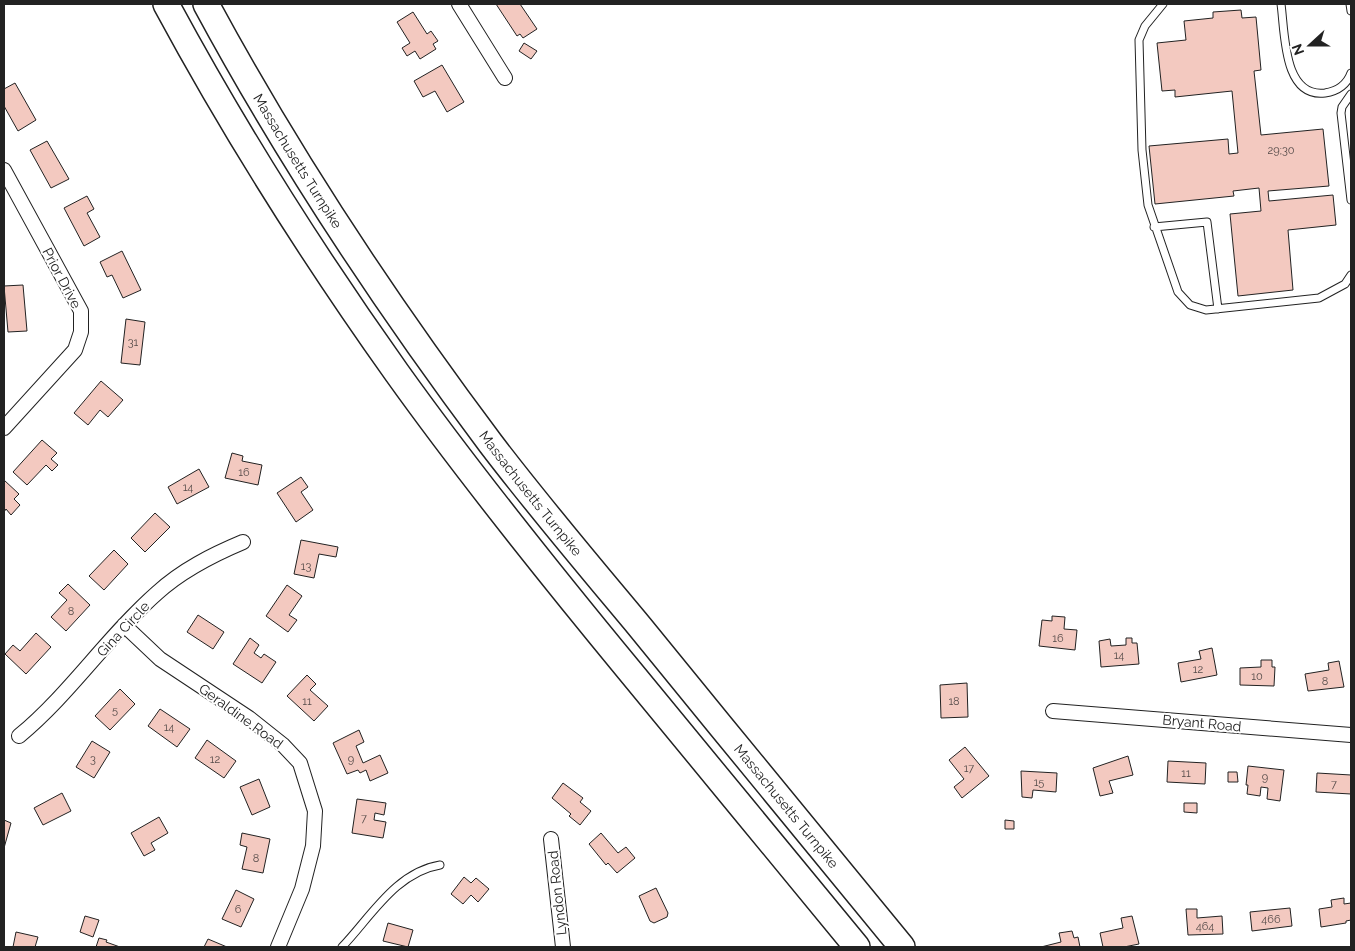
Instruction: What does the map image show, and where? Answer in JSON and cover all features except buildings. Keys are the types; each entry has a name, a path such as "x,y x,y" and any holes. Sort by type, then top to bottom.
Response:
{"highway":[{"path":"166,4 213,88 272,186 333,282 398,375 560,586 857,947"},
{"name":"Massachusetts Turnpike","path":"206,4 270,117 330,214 393,308 459,401 528,491 902,947"}],"street":[{"path":"458,4 505,78"},
{"name":"Prior Drive","path":"4,170 81,311 81,325 74,350 4,428"},
{"name":"Gina Circle","path":"19,736 46,714 124,625 158,592 192,566 242,542"},
{"name":"Geraldine Road","path":"124,625 160,659 249,718 283,745 300,762 315,811 313,846 302,889 278,947"},
{"name":"Bryant Road","path":"1053,711 1351,735"},
{"name":"Lyndon Road","path":"552,839 563,947"}],"lane":[{"path":"1163,4 1145,26 1139,40 1142,150 1148,205 1154,227 1182,299 1196,308 1218,309 1319,298 1345,284 1351,275"},
{"path":"1281,4 1288,58 1296,82 1306,91 1326,93 1340,88 1347,82 1351,73"},
{"path":"1350,4 1351,10"},
{"path":"1351,94 1342,107 1341,113 1351,200"},
{"path":"1154,227 1206,222 1218,309"},
{"path":"342,947 372,912 406,880 431,867 440,866"}]}
